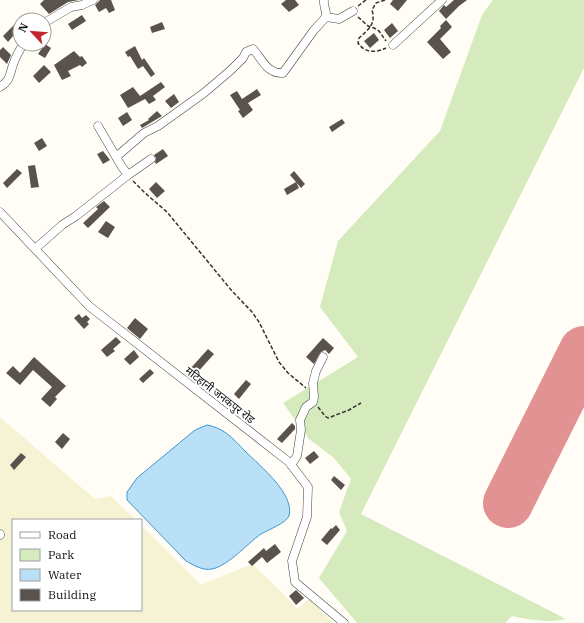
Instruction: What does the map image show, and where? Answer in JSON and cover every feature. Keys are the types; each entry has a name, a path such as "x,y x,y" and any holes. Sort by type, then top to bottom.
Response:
{"street":[{"path":"52,18 71,7 82,5 93,0"},
{"path":"116,157 144,133 158,126 209,88 231,70 249,50 253,49 270,71 277,74 283,73 314,30 326,17 327,12 323,5 324,0"},
{"path":"393,45 442,0"},
{"path":"326,17 338,19 355,13"},
{"path":"0,87 7,83 12,74 13,63 19,52"},
{"path":"98,126 128,175"},
{"path":"35,249 52,233 151,159"},
{"name":"मटिहानी जनकपुर रोड","path":"0,212 89,306 291,465 308,487 307,516 292,561 296,582 344,623"},
{"path":"291,465 297,456 301,430 300,420 306,407 313,398 313,383 316,371 323,357"}],"path":[{"path":"372,0 376,3"},
{"path":"385,0 376,3 372,10 374,17 370,27 359,38 358,43 362,49 379,51 393,45"},
{"path":"355,13 364,23 379,31 386,41 393,45"},
{"path":"128,175 138,187 167,212 232,291 252,312 279,362 313,398 328,418 361,404"}],"shaded area":[{"path":"0,417 95,499 111,496 135,519 12,519 12,611 142,611 142,526 201,585 252,564 282,592 297,609 309,599 333,623 0,623"}],"green space":[{"path":"493,0 584,0 584,68 361,514 566,619 553,621 525,619 512,616 505,623 357,623 319,578 347,531 339,512 351,479 334,458 309,439 283,403 358,357 320,307 338,241 440,131 482,15"}],"water":[{"path":"207,425 219,429 229,435 275,481 287,499 289,508 289,516 287,519 261,534 224,564 212,569 198,567 186,561 127,500 127,492 137,478 195,430"}],"building":[{"path":"44,0 79,0 68,2 52,12 47,12 40,4"},
{"path":"100,0 111,0 115,10 109,13 106,8 99,12 95,5"},
{"path":"286,0 295,0 299,5 289,12 281,4"},
{"path":"393,0 407,0 398,11 390,4"},
{"path":"454,0 467,0 446,19 439,11 444,5 446,7"},
{"path":"82,15 86,21 72,30 68,24"},
{"path":"446,20 452,27 440,39 451,52 443,59 427,42 441,28 440,26"},
{"path":"162,22 165,29 152,33 150,27"},
{"path":"392,23 398,31 390,38 384,30"},
{"path":"12,27 12,37 8,42 3,36"},
{"path":"374,33 379,40 370,48 364,41"},
{"path":"135,46 142,60 144,58 155,74 151,77 143,66 138,69 130,56 128,57 125,52"},
{"path":"3,47 11,55 7,64 0,57 0,50"},
{"path":"74,51 80,57 82,56 87,63 82,67 80,65 68,71 71,76 62,80 54,65"},
{"path":"39,52 49,52 45,58 38,54"},
{"path":"44,65 51,72 39,83 33,76"},
{"path":"161,82 165,87 153,96 156,100 149,104 145,99 128,108 120,95 133,87 140,96"},
{"path":"257,89 261,95 248,103 253,110 243,118 238,111 240,110 230,95 237,91 242,99"},
{"path":"174,94 179,102 171,108 165,101"},
{"path":"157,111 162,116 142,128 140,125 149,120 148,119"},
{"path":"127,112 132,120 123,126 118,118"},
{"path":"342,119 345,123 332,132 329,127"},
{"path":"42,138 47,146 39,151 34,143"},
{"path":"163,149 168,156 156,164 156,158 154,155"},
{"path":"103,151 110,160 103,164 97,154"},
{"path":"35,165 39,187 31,188 28,166"},
{"path":"17,169 22,173 7,188 3,183"},
{"path":"294,171 305,184 301,188 290,175"},
{"path":"156,182 165,191 157,198 149,189"},
{"path":"296,182 299,188 287,195 284,189"},
{"path":"104,201 110,207 88,228 83,223 98,209 96,207"},
{"path":"106,221 115,227 108,238 98,232"},
{"path":"79,314 82,318 86,315 90,319 87,322 89,324 84,329 74,318"},
{"path":"135,318 148,329 140,339 127,328"},
{"path":"116,337 121,342 113,349 115,351 107,357 101,350"},
{"path":"323,338 334,348 329,354 325,350 320,353 314,364 306,357"},
{"path":"208,349 214,354 196,374 190,369"},
{"path":"134,350 139,357 130,365 124,359"},
{"path":"34,357 66,386 55,397 57,399 50,407 41,399 52,387 33,370 20,385 6,373 13,366 20,373"},
{"path":"150,369 154,373 143,383 139,379"},
{"path":"246,380 251,384 239,399 234,394"},
{"path":"292,423 295,426 295,429 282,443 277,439"},
{"path":"63,433 70,439 62,449 55,442"},
{"path":"314,451 319,457 310,464 305,458"},
{"path":"21,453 26,457 14,470 10,465"},
{"path":"334,476 345,485 341,490 331,480"},
{"path":"336,525 340,530 327,545 321,540 331,528 332,529"},
{"path":"275,544 281,552 267,563 262,557 252,566 248,562 264,548 266,551"},
{"path":"296,590 304,598 296,605 289,596"}],"runway":[{"path":"508,503 584,351"}]}
